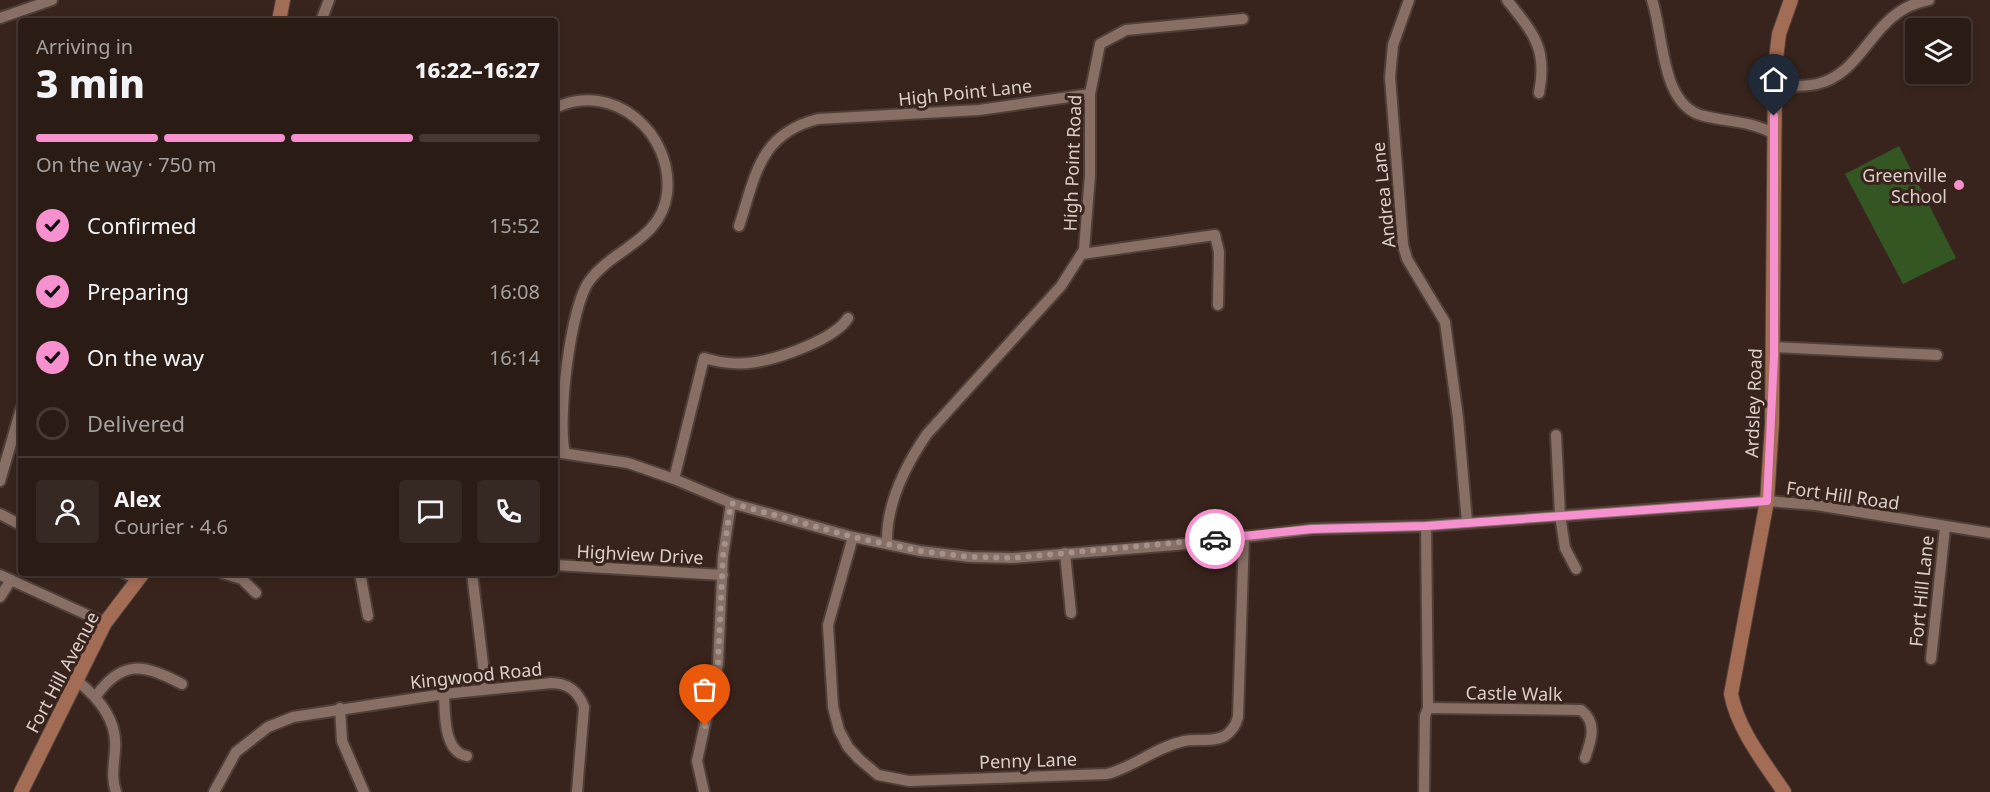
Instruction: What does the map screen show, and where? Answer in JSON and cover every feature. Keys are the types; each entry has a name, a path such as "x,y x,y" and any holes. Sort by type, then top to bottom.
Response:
{"main road":[{"path":"280,18 283,0"},
{"name":"Ardsley Road","path":"1784,792 1746,734 1733,706 1731,694 1767,501 1774,347 1775,86 1779,34 1791,0"},
{"name":"Fort Hill Avenue","path":"21,792 105,624 140,576"}],"street":[{"path":"0,18 52,0"},
{"path":"322,18 329,0"},
{"name":"Andrea Lane","path":"1409,0 1393,45 1390,77 1403,245 1407,259 1446,322 1458,418 1467,522"},
{"path":"1506,0 1539,45 1542,60 1539,93"},
{"path":"1652,0 1671,84 1684,105 1702,116 1742,121 1774,135"},
{"path":"1775,86 1818,84 1839,73 1857,58 1891,15 1929,0"},
{"name":"High Point Road","path":"887,543 890,514 909,460 927,434 1062,286 1082,254 1088,226 1090,94 1100,44 1115,34 1141,27 1243,19"},
{"name":"High Point Lane","path":"739,226 758,167 779,136 801,124 818,119 979,110 1090,94"},
{"path":"558,107 577,100 601,101 620,106 635,114 656,142 666,165 667,194 663,208 648,234 588,281 579,304 561,421 560,453"},
{"path":"1082,254 1215,235 1219,252 1218,305"},
{"path":"674,478 704,358 740,363 773,358 837,332 848,318"},
{"path":"1774,347 1937,355"},
{"path":"0,481 18,419"},
{"path":"1557,435 1560,515 1564,548 1576,569"},
{"name":"Fort Hill Road","path":"560,453 628,463 674,478 731,503 853,537 920,551 970,557 1013,558 1176,545 1312,529 1426,526 1767,501 1816,505 1945,528 1990,533"},
{"path":"704,792 697,761 718,664 723,575 731,503"},
{"path":"0,514 18,523"},
{"path":"1424,792 1425,716 1428,708 1426,526"},
{"name":"Fort Hill Lane","path":"1931,659 1945,528"},
{"name":"Penny Lane","path":"853,537 828,625 833,707 839,730 848,747 859,759 878,775 909,780 1107,774 1126,769 1164,748 1185,741 1224,736 1236,724 1238,717 1244,536"},
{"path":"1065,553 1071,613"},
{"name":"Highview Drive","path":"558,565 723,575"},
{"path":"0,575 105,624"},
{"path":"232,576 242,579 256,594"},
{"path":"361,576 368,616"},
{"path":"472,576 486,689"},
{"path":"0,597 11,580"},
{"path":"96,696 108,680 122,670 143,668 182,684"},
{"path":"76,680 96,696 113,725 116,737 112,773 116,792"},
{"name":"Kingwood Road","path":"214,792 227,765 253,736 292,717 444,694 559,683 574,690 584,707 577,792"},
{"path":"444,694 446,720 453,748 461,755 467,756"},
{"path":"340,708 342,741 363,792"},
{"name":"Castle Walk","path":"1428,708 1581,710 1588,715 1592,725 1592,736 1585,758"}],"green space":[{"path":"1899,146 1956,258 1903,284 1845,174"}],"way so far":[{"path":"705,726 718,664 723,556 731,503 853,537 920,551 970,557 1013,558 1176,545 1215,539"}],"place":[{"name":"Greenville School","path":"1959,185"}],"route":[{"path":"1215,539 1312,529 1426,526 1767,501 1774,356 1774,116"}]}
